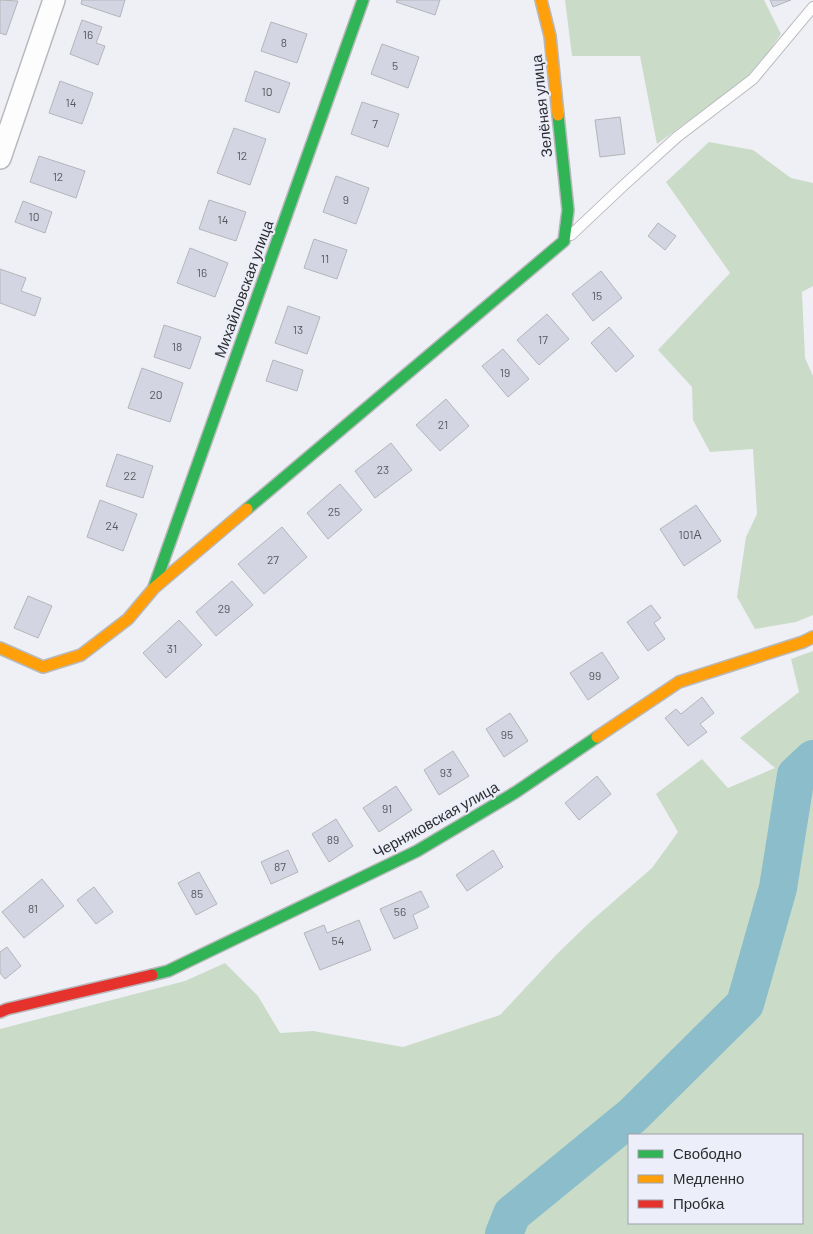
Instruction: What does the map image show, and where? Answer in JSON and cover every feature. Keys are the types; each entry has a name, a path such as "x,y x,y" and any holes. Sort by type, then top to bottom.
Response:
{"street":[{"path":"0,158 54,0"},
{"name":"Михайловская улица","path":"154,588 363,0"},
{"name":"Зелёная улица","path":"541,0 550,36 568,210 564,241"},
{"path":"0,648 42,667 81,655 128,619 154,588 564,241"},
{"name":"Черняковская улица","path":"0,1012 168,971 417,851 516,792 678,682 803,642 813,637"}],"lane":[{"path":"564,241 677,136 754,80 813,8"}],"green space":[{"path":"565,0 764,0 781,34 753,73 657,144 640,56 572,56"},
{"path":"709,142 753,150 791,178 813,183 813,286 802,292 805,358 813,376 813,615 796,622 755,629 737,597 746,537 757,514 753,449 710,452 693,420 692,387 658,350 730,273 666,182"},
{"path":"813,651 813,1234 0,1234 0,1029 185,981 225,963 258,996 280,1033 313,1031 403,1047 500,1015 590,922 652,868 678,832 656,794 702,759 728,788 775,768 740,738 799,692 791,659"}],"building":[{"path":"0,0 18,1 6,35 0,33"},
{"path":"82,0 125,0 120,17 81,4"},
{"path":"397,0 440,0 435,15 396,2"},
{"path":"770,0 791,0 773,7"},
{"path":"82,20 102,27 96,43 105,46 98,65 70,54"},
{"path":"271,22 307,34 297,63 261,51"},
{"path":"382,44 419,57 408,88 371,74"},
{"path":"255,71 290,83 279,113 245,101"},
{"path":"60,81 93,93 82,124 49,113"},
{"path":"362,102 399,114 388,147 351,134"},
{"path":"620,117 625,154 600,157 595,120"},
{"path":"234,128 266,139 250,185 217,173"},
{"path":"39,156 85,171 76,198 30,182"},
{"path":"336,176 369,188 356,224 323,212"},
{"path":"209,200 246,212 236,241 199,229"},
{"path":"23,201 52,212 45,233 15,222"},
{"path":"658,223 676,236 665,250 648,236"},
{"path":"314,239 347,250 337,279 304,268"},
{"path":"190,248 228,263 215,297 177,283"},
{"path":"0,269 26,278 21,291 41,298 35,316 0,303"},
{"path":"601,271 622,298 593,321 572,294"},
{"path":"288,306 320,317 307,354 275,343"},
{"path":"547,314 569,339 539,365 517,340"},
{"path":"164,325 201,337 190,369 154,357"},
{"path":"609,327 634,356 616,372 591,343"},
{"path":"503,349 529,379 508,397 482,366"},
{"path":"273,360 303,370 297,391 266,381"},
{"path":"142,368 183,383 170,422 128,408"},
{"path":"446,399 469,426 440,451 416,425"},
{"path":"391,443 412,470 375,498 355,471"},
{"path":"117,454 153,466 143,498 106,486"},
{"path":"340,484 362,510 328,539 307,513"},
{"path":"100,500 137,514 123,551 87,537"},
{"path":"696,505 721,541 684,566 660,529"},
{"path":"282,527 307,557 264,594 238,564"},
{"path":"232,581 253,605 216,636 196,612"},
{"path":"28,596 52,606 38,638 14,628"},
{"path":"651,605 661,618 654,623 665,639 648,651 627,622"},
{"path":"179,620 202,645 166,678 143,653"},
{"path":"602,652 619,678 588,700 570,673"},
{"path":"702,697 714,713 700,724 707,732 688,746 665,718 676,709 681,714"},
{"path":"510,713 528,741 504,757 486,729"},
{"path":"453,751 469,776 439,795 424,770"},
{"path":"597,776 611,794 579,820 565,803"},
{"path":"396,786 412,810 379,832 363,808"},
{"path":"336,819 353,846 329,862 312,834"},
{"path":"288,850 298,872 271,884 261,862"},
{"path":"493,850 503,867 467,891 456,875"},
{"path":"199,872 217,904 196,915 178,883"},
{"path":"42,879 64,906 24,938 2,912"},
{"path":"94,887 113,912 96,924 77,900"},
{"path":"421,891 429,907 413,915 418,928 394,939 380,909"},
{"path":"359,920 371,950 320,970 304,933 324,925 327,933"},
{"path":"7,947 21,966 5,979 0,973 0,952"}],"waterway":[{"path":"504,1234 512,1214 633,1115 745,1004 778,888 796,775 813,759"}],"traffic: fast":[{"path":"154,587 363,0"},
{"path":"247,509 564,241 568,210 558,115"},
{"path":"152,975 168,971 417,851 516,792 597,737"}],"traffic: slow":[{"path":"541,0 550,36 558,115"},
{"path":"0,648 43,667 81,655 128,619 154,588 247,509"},
{"path":"597,737 679,682 803,642 813,637"}],"traffic: jam":[{"path":"0,1012 152,975"}]}
